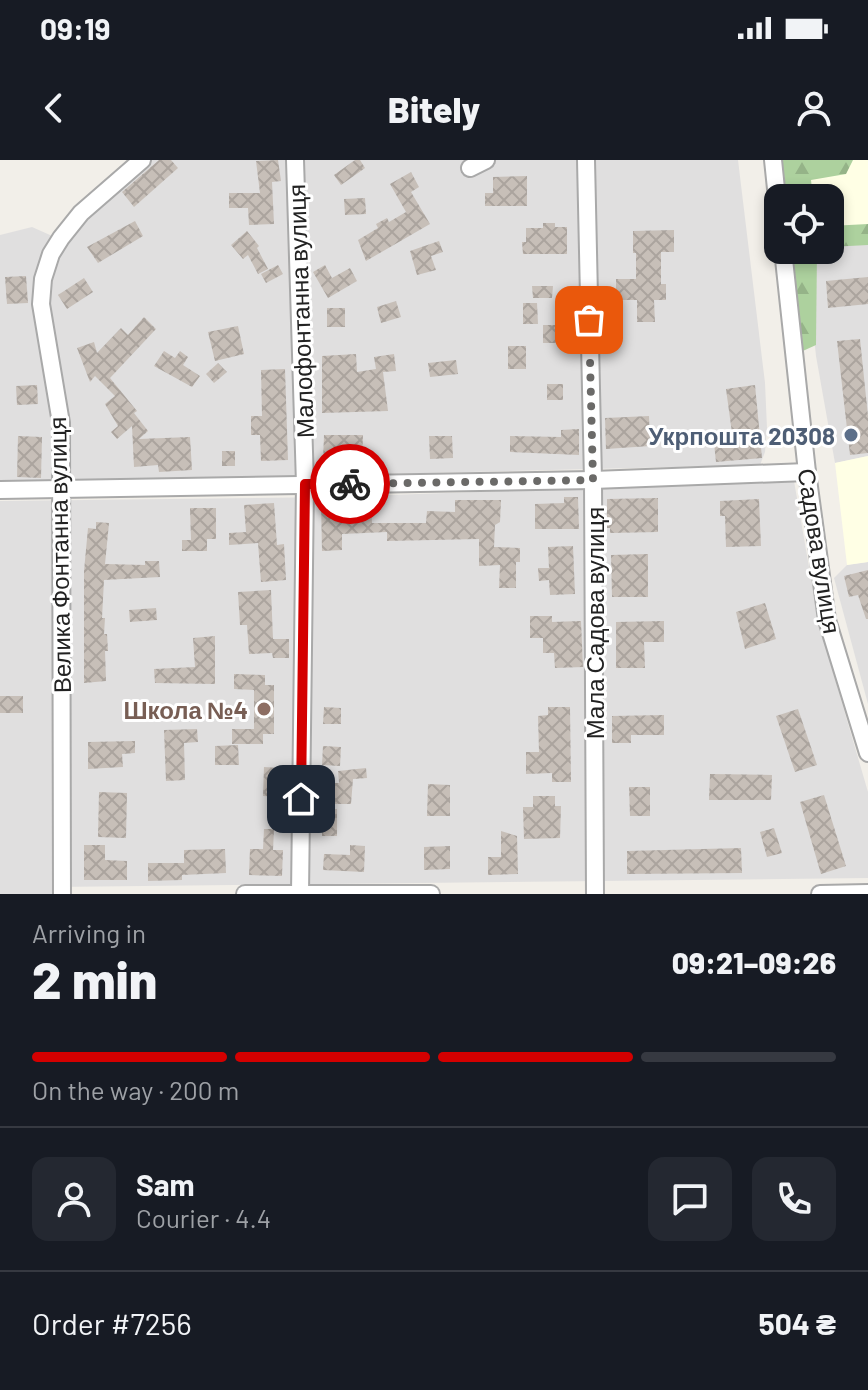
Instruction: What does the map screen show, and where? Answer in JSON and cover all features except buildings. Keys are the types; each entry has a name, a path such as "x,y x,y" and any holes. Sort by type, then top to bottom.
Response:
{"street":[{"name":"Велика Фонтанна вулиця","path":"62,894 61,423 41,304 43,279 51,254 81,213 142,160"},
{"name":"Малофонтанна вулиця","path":"295,160 305,484 300,894"},
{"path":"470,168 486,160"},
{"name":"Мала Садова вулиця","path":"586,160 593,480 595,894"},
{"path":"773,160 776,184"},
{"name":"Садова вулиця","path":"785,264 827,620 868,753"},
{"path":"0,490 593,480 807,472"},
{"path":"820,894 868,893"},
{"path":"245,894 431,894"}],"shaded area":[{"path":"150,160 738,160 765,383 767,428 765,452 760,465 0,483 0,235 32,227 68,243 94,211"},
{"path":"803,160 868,160 868,235 844,237 844,184 803,184"},
{"path":"868,235 868,456 835,463 816,356 806,264 844,264 844,237"},
{"path":"868,456 868,562 847,565 835,463"},
{"path":"794,481 819,624 868,792 868,878 54,887 54,894 0,894 0,501 333,497"},
{"path":"868,562 868,704 834,578 847,565"}],"green space":[{"path":"773,160 853,160 846,174 811,180 811,184 776,184"},
{"path":"868,224 868,245 844,246 844,225"},
{"path":"784,264 817,264 816,345 794,355"}],"way so far":[{"path":"350,484 593,480 589,320"}],"place":[{"name":"Укрпошта 20308","path":"851,435"},
{"name":"Школа №4","path":"264,709"}],"route":[{"path":"301,799 305,484 350,484"}]}
